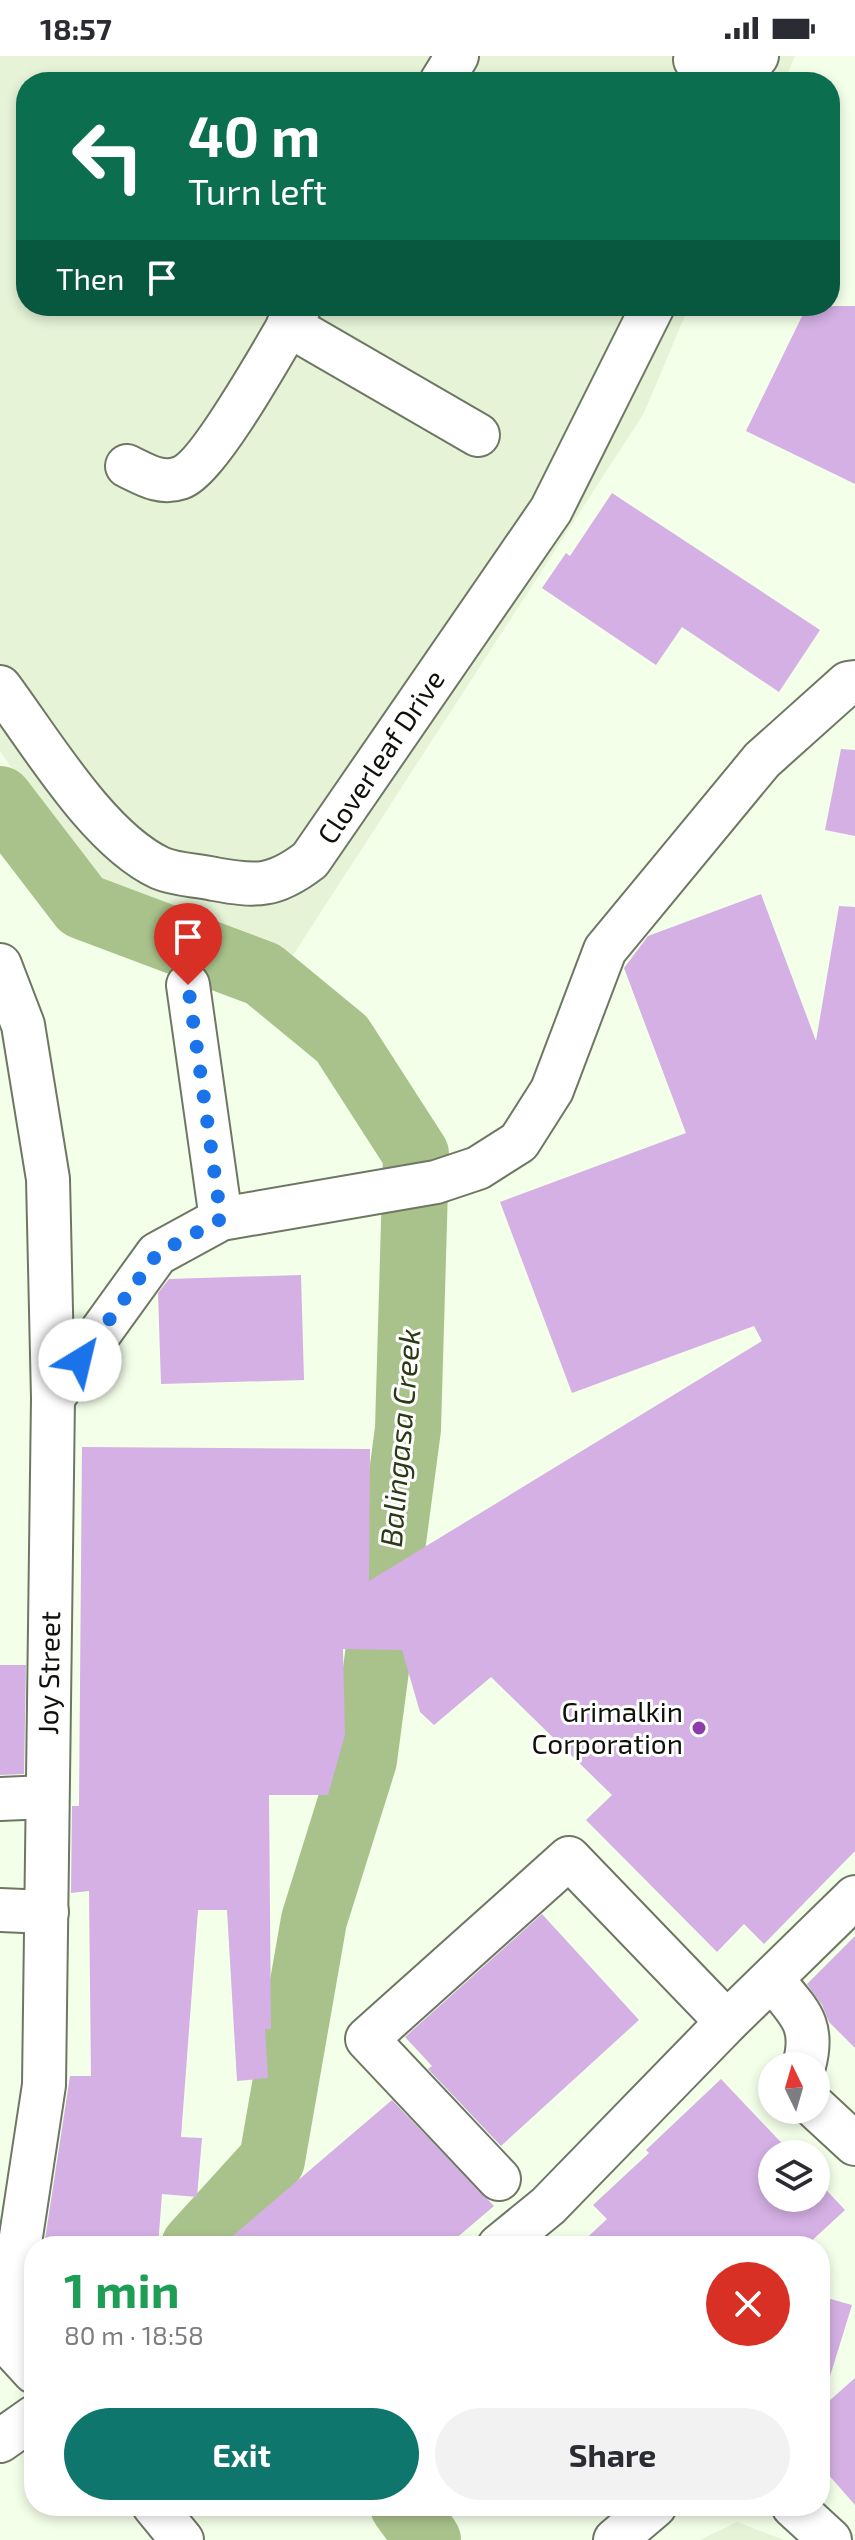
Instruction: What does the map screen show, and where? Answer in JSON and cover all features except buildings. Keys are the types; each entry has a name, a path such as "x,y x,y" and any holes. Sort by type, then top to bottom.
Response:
{"street":[{"path":"740,72 757,56"},
{"path":"127,466 158,481 181,478 207,456 293,316"},
{"path":"296,316 478,435"},
{"name":"Cloverleaf Drive","path":"0,687 98,817 128,848 162,869 232,882 266,883 287,878 310,860 551,510 648,316"},
{"path":"53,1398 157,1254 221,1219 436,1182 478,1168 519,1142 552,1090 605,950 762,760 848,683 855,682"},
{"name":"Joy Street","path":"0,965 23,1025 48,1179 53,1398 44,2085 14,2190 13,2289 1,2336 24,2361"},
{"path":"188,985 221,1219"},
{"path":"0,1799 47,1797"},
{"path":"499,2179 367,2039 569,1858 727,2022"},
{"path":"511,2236 548,2206 727,2022 855,1897"},
{"path":"0,1910 47,1912"},
{"path":"772,1979 806,2022 810,2041 807,2052"},
{"path":"830,2121 855,2144"},
{"path":"0,2441 24,2424"},
{"path":"615,2540 643,2516"},
{"path":"804,2516 830,2540"}],"shaded area":[{"path":"0,56 795,56 788,72 16,72 16,316 685,316 644,413 286,966 99,892 0,751"},
{"path":"737,2522 784,2540 700,2540"}],"waterway":[{"name":"Balingasa Creek","path":"0,799 82,906 263,974 342,1039 416,1154 408,1429 364,1760 314,1920 272,2160 203,2236"},
{"name":"Balingasa Creek","path":"410,2516 428,2540"}],"place":[{"name":"Grimalkin Corporation","path":"699,1728"}],"route":[{"path":"80,1360 157,1254 221,1219 188,985"}]}
